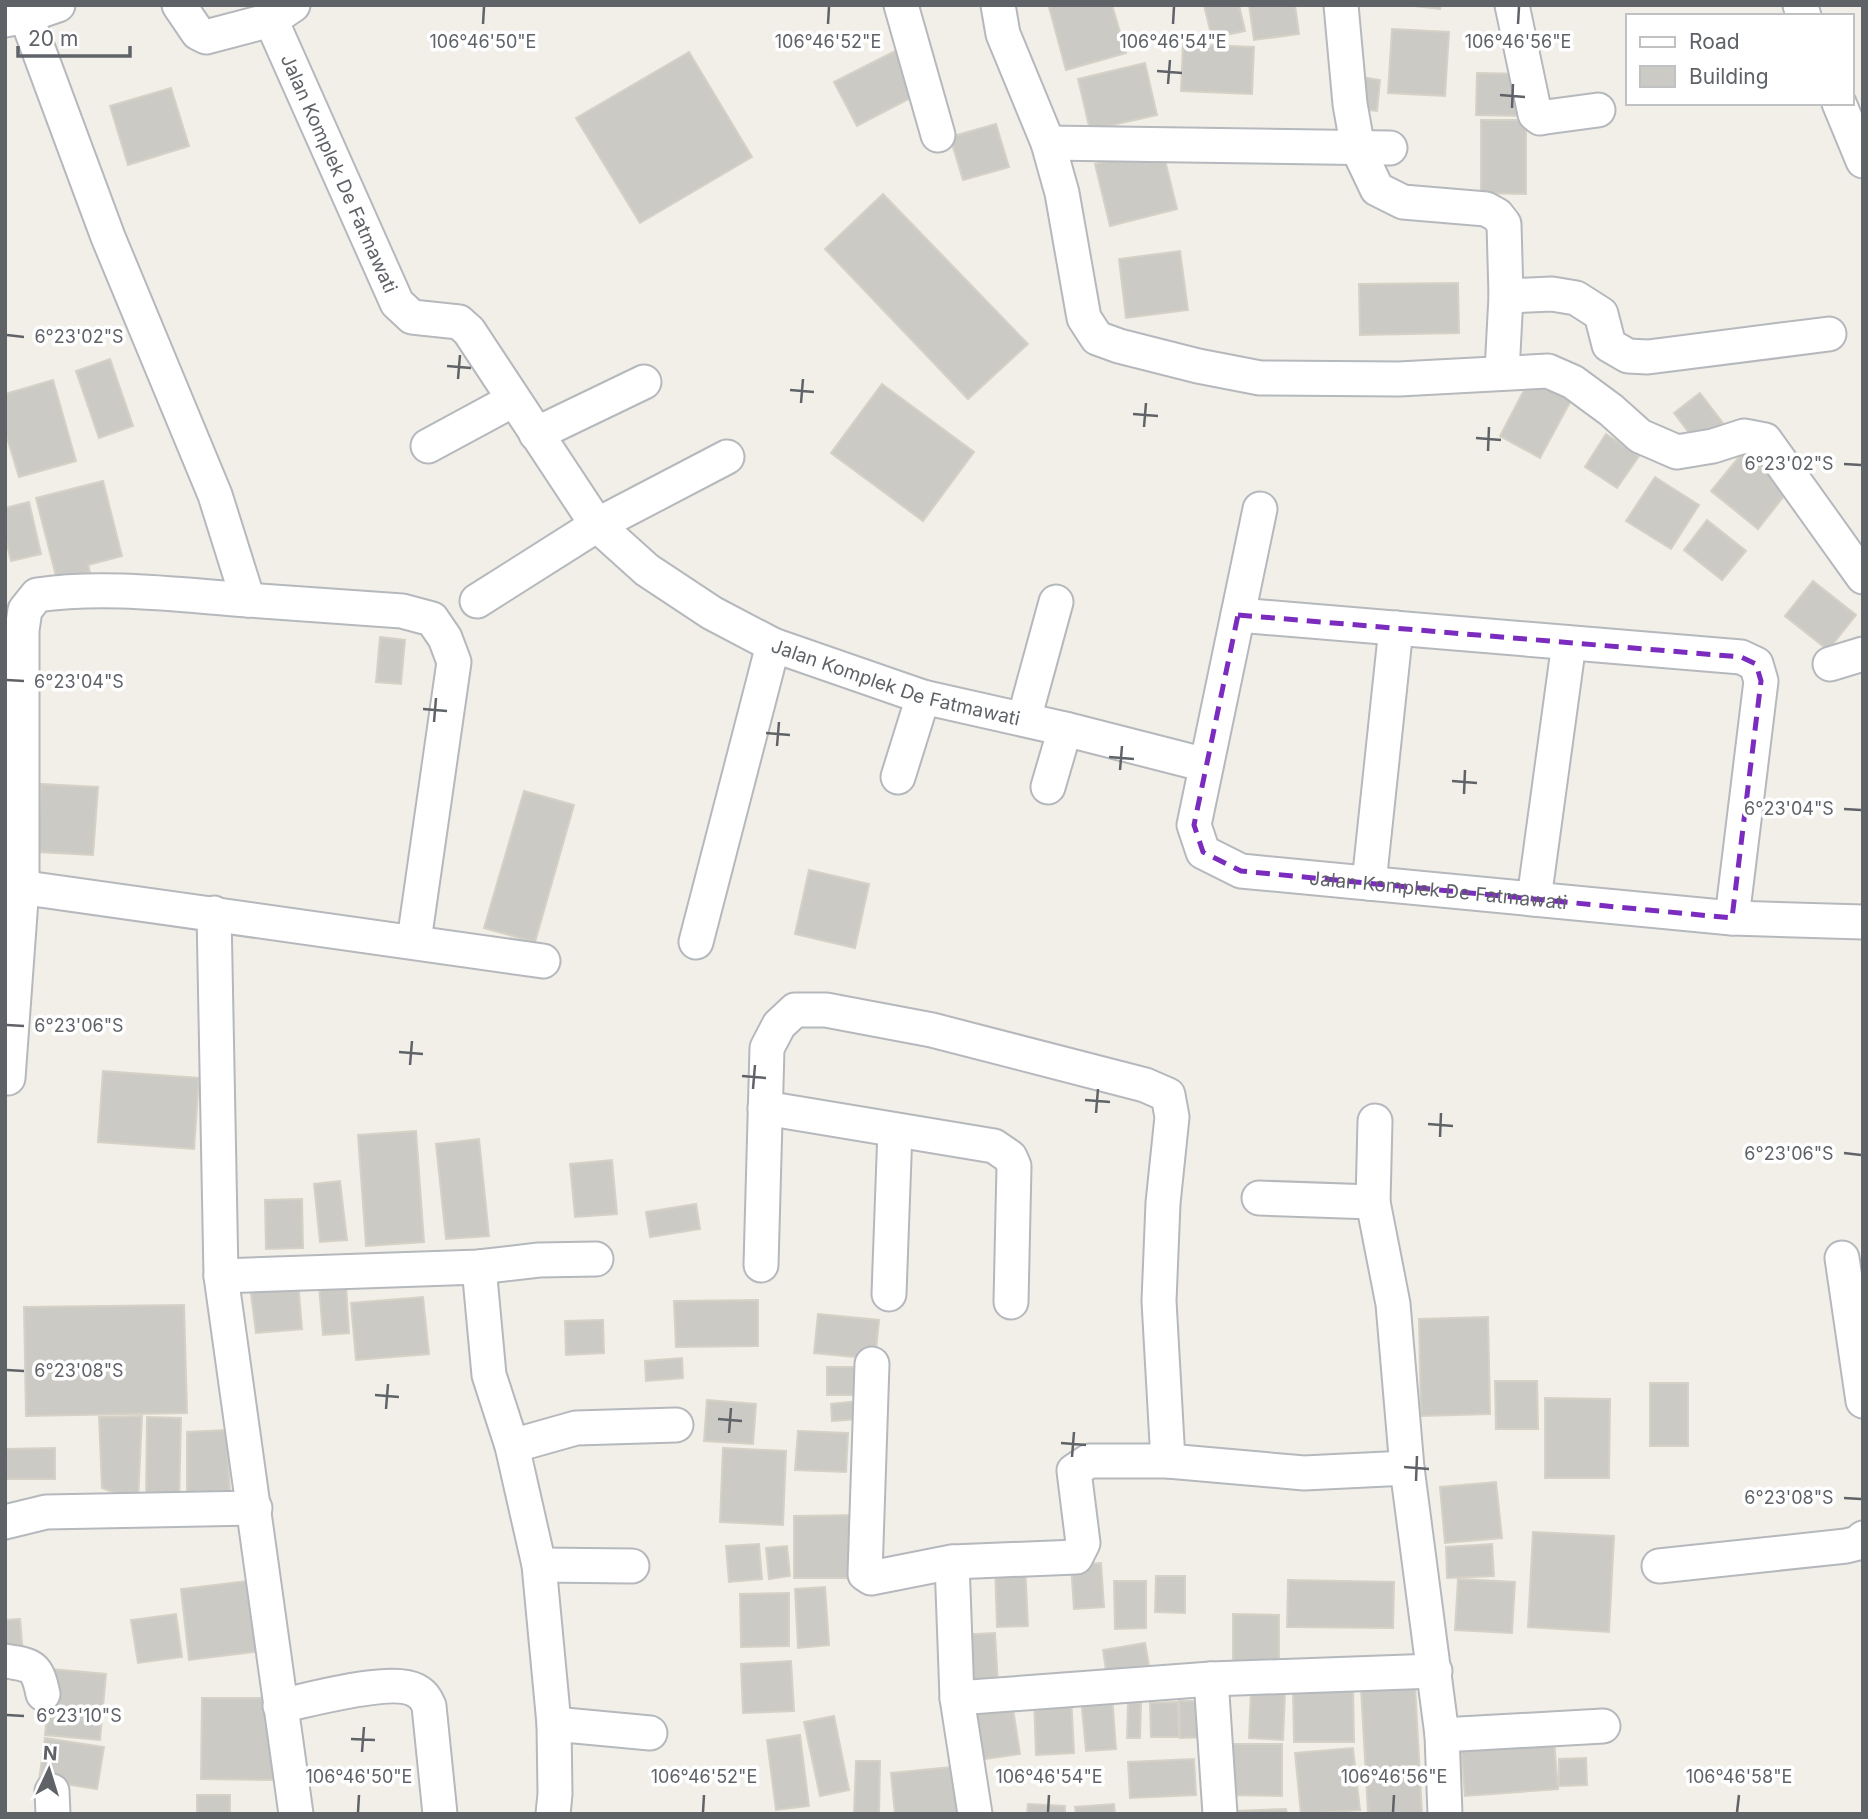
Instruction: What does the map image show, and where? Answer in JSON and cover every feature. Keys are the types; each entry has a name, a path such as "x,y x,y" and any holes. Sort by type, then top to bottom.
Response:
{"street":[{"path":"58,5 16,18 215,495 248,600"},
{"name":"Jalan Komplek De Fatmawati","path":"179,5 198,33 206,37 282,13 397,303 412,317 458,323 469,331 597,525 647,570 712,613 773,645 923,697 1024,719 1206,765 1194,825 1203,852 1241,870 1732,919 1863,922"},
{"path":"901,5 939,135"},
{"path":"998,5 1003,34 1048,143 1062,193 1084,318 1097,338 1198,366 1260,378 1399,379 1548,371 1573,382 1640,436 1678,452 1713,446 1744,436 1765,440 1863,578"},
{"path":"1341,5 1350,104 1374,148 1377,189 1402,202 1486,209 1497,215 1504,224 1506,296 1502,372"},
{"path":"1512,5 1535,114 1540,118 1598,110"},
{"path":"1840,105 1863,161"},
{"path":"1048,143 1374,148"},
{"path":"1506,296 1552,294 1576,298 1601,314 1609,345 1628,356 1648,357 1829,334"},
{"path":"536,434 644,382"},
{"path":"428,446 513,400"},
{"path":"477,600 597,525 727,457"},
{"path":"1206,765 1260,509"},
{"path":"8,1078 22,629 25,610 37,595 112,591 402,611 432,619 454,662 414,941"},
{"path":"1024,719 1056,602"},
{"path":"1238,615 1741,657 1756,664 1761,681 1732,919"},
{"path":"1368,883 1396,628"},
{"path":"1534,899 1569,643"},
{"path":"696,942 773,645"},
{"path":"1830,664 1863,654"},
{"path":"898,777 923,697"},
{"path":"1048,787 1065,729"},
{"path":"14,885 543,961"},
{"path":"214,914 221,1276 296,1814"},
{"path":"761,1265 767,1048 779,1025 795,1010 826,1010 932,1030 1145,1085 1168,1095 1172,1117 1163,1203 1159,1301 1168,1461"},
{"path":"765,1108 994,1146 1010,1157 1014,1166 1011,1302"},
{"path":"1375,1121 1373,1202 1392,1304 1407,1468 1443,1735 1446,1814"},
{"path":"889,1294 895,1130"},
{"path":"1259,1198 1373,1202"},
{"path":"1842,1258 1863,1401"},
{"path":"221,1276 479,1267 540,1260 596,1259"},
{"path":"479,1267 489,1375 512,1446 539,1565 554,1724 553,1814"},
{"path":"872,1364 865,1574 871,1578 952,1562 1076,1556 1083,1543 1074,1471 1088,1461 1168,1461 1304,1473 1407,1468"},
{"path":"512,1446 576,1429 676,1425"},
{"path":"5,1522 46,1512 255,1508"},
{"path":"1659,1566 1846,1546 1858,1543 1863,1538"},
{"path":"952,1562 957,1698 975,1814"},
{"path":"539,1565 632,1566"},
{"path":"5,1661 27,1664 38,1673 43,1694"},
{"path":"957,1698 1211,1679 1434,1671"},
{"path":"1211,1679 1220,1814"},
{"path":"281,1706 376,1687 401,1686 414,1689 425,1697 429,1706 440,1814"},
{"path":"554,1724 650,1733"},
{"path":"1443,1735 1603,1726"}],"highlighted area":[{"path":"1238,615 1741,657 1756,664 1761,681 1732,918 1241,871 1203,852 1194,825"}],"building":[{"path":"1112,5 1126,53 1066,70 1049,7"},
{"path":"1204,5 1239,5 1245,31 1212,38"},
{"path":"1249,5 1295,5 1299,34 1254,40"},
{"path":"1405,5 1441,5 1440,9"},
{"path":"1392,29 1449,32 1445,96 1388,93"},
{"path":"1183,44 1254,47 1252,94 1181,91"},
{"path":"897,50 920,93 857,126 834,82"},
{"path":"689,52 752,157 640,223 576,118"},
{"path":"1145,63 1157,115 1090,130 1078,79"},
{"path":"1477,73 1523,74 1523,116 1476,115"},
{"path":"1362,77 1380,80 1377,111 1359,109"},
{"path":"171,88 189,146 128,165 110,106"},
{"path":"1481,120 1526,120 1526,194 1481,193"},
{"path":"996,124 1009,167 963,180 950,137"},
{"path":"1162,148 1177,209 1110,226 1095,164"},
{"path":"883,194 1028,344 968,399 825,249"},
{"path":"1180,251 1188,310 1126,318 1119,259"},
{"path":"1458,283 1459,333 1360,335 1359,284"},
{"path":"110,359 133,426 99,438 76,371"},
{"path":"1533,373 1574,395 1540,458 1500,436"},
{"path":"53,380 76,461 19,477 5,431 5,394"},
{"path":"882,384 974,452 923,521 831,453"},
{"path":"1700,393 1723,423 1696,442 1674,413"},
{"path":"1606,434 1639,456 1617,488 1585,467"},
{"path":"1749,445 1795,482 1758,529 1711,491"},
{"path":"1655,477 1699,505 1671,549 1626,521"},
{"path":"103,481 122,556 88,565 90,572 57,580 36,498"},
{"path":"29,502 41,554 11,561 5,536 5,508"},
{"path":"1707,520 1746,551 1722,580 1684,550"},
{"path":"1813,581 1856,615 1828,650 1785,616"},
{"path":"380,637 405,640 401,684 376,682"},
{"path":"41,784 98,787 93,855 37,852"},
{"path":"524,791 574,805 535,942 484,928"},
{"path":"809,870 869,884 855,948 795,934"},
{"path":"103,1071 199,1078 194,1149 98,1142"},
{"path":"416,1131 424,1242 366,1246 358,1135"},
{"path":"479,1139 489,1236 446,1239 436,1144"},
{"path":"612,1160 617,1214 575,1217 570,1164"},
{"path":"340,1181 347,1240 320,1242 314,1184"},
{"path":"302,1199 303,1248 266,1249 265,1200"},
{"path":"696,1204 700,1229 650,1237 646,1212"},
{"path":"298,1281 302,1329 256,1333 250,1286"},
{"path":"346,1285 349,1333 323,1335 319,1286"},
{"path":"423,1297 429,1354 356,1360 351,1303"},
{"path":"758,1300 758,1346 676,1347 674,1301"},
{"path":"184,1305 187,1413 26,1416 24,1307"},
{"path":"818,1314 879,1320 875,1359 814,1353"},
{"path":"1488,1317 1490,1414 1421,1416 1419,1319"},
{"path":"603,1320 604,1353 566,1355 565,1321"},
{"path":"682,1358 683,1378 646,1381 645,1361"},
{"path":"827,1367 863,1367 863,1395 827,1395"},
{"path":"1495,1381 1537,1381 1538,1429 1496,1429"},
{"path":"1650,1383 1688,1383 1688,1446 1650,1446"},
{"path":"1545,1398 1610,1399 1609,1478 1545,1478"},
{"path":"707,1400 756,1404 753,1444 704,1441"},
{"path":"858,1401 860,1419 832,1421 831,1404"},
{"path":"142,1416 138,1501 102,1488 99,1417"},
{"path":"147,1417 181,1418 179,1504 146,1503"},
{"path":"226,1430 230,1491 187,1493 187,1432"},
{"path":"798,1431 848,1433 846,1472 795,1470"},
{"path":"55,1448 55,1479 5,1479 5,1449"},
{"path":"723,1448 786,1451 783,1525 720,1522"},
{"path":"1496,1482 1502,1538 1445,1543 1440,1487"},
{"path":"859,1515 859,1578 794,1578 794,1516"},
{"path":"1533,1532 1614,1536 1609,1632 1528,1627"},
{"path":"759,1544 762,1579 729,1582 726,1546"},
{"path":"1492,1544 1494,1576 1447,1578 1446,1547"},
{"path":"787,1546 790,1576 769,1579 766,1548"},
{"path":"1101,1563 1104,1607 1074,1609 1071,1565"},
{"path":"1025,1564 1028,1626 997,1627 995,1565"},
{"path":"1156,1576 1185,1576 1185,1613 1155,1612"},
{"path":"1458,1579 1515,1582 1512,1633 1455,1630"},
{"path":"255,1580 263,1651 189,1660 181,1589"},
{"path":"1288,1580 1394,1582 1393,1628 1287,1627"},
{"path":"1114,1581 1146,1581 1146,1628 1115,1629"},
{"path":"825,1587 829,1645 798,1648 795,1589"},
{"path":"789,1593 789,1646 741,1647 740,1594"},
{"path":"176,1614 182,1657 138,1663 131,1620"},
{"path":"1233,1614 1279,1615 1279,1664 1233,1663"},
{"path":"20,1619 23,1654 5,1655 5,1620"},
{"path":"995,1633 998,1684 959,1686 955,1635"},
{"path":"1145,1643 1151,1677 1108,1684 1103,1650"},
{"path":"791,1661 794,1711 743,1713 741,1664"},
{"path":"51,1669 106,1674 100,1740 45,1735"},
{"path":"1353,1685 1354,1742 1294,1742 1293,1687"},
{"path":"1415,1685 1422,1814 1368,1814 1361,1688"},
{"path":"1251,1690 1285,1692 1283,1740 1249,1738"},
{"path":"1112,1695 1116,1749 1086,1751 1081,1698"},
{"path":"1071,1696 1074,1753 1036,1755 1034,1698"},
{"path":"202,1698 277,1698 277,1780 201,1779"},
{"path":"1179,1701 1211,1701 1212,1737 1180,1738"},
{"path":"1012,1702 1020,1754 977,1760 969,1708"},
{"path":"1128,1702 1141,1703 1140,1738 1127,1738"},
{"path":"1178,1702 1179,1737 1151,1737 1150,1703"},
{"path":"834,1716 849,1790 820,1796 804,1722"},
{"path":"800,1735 809,1806 776,1810 767,1740"},
{"path":"45,1738 104,1747 97,1789 39,1780"},
{"path":"1554,1740 1558,1789 1465,1796 1461,1748"},
{"path":"1222,1744 1282,1744 1282,1796 1222,1795"},
{"path":"1353,1748 1360,1810 1301,1814 1295,1753"},
{"path":"1586,1758 1587,1785 1559,1786 1559,1759"},
{"path":"1194,1759 1196,1795 1130,1798 1128,1762"},
{"path":"856,1761 880,1761 879,1814 854,1814"},
{"path":"962,1766 966,1814 895,1814 891,1773"},
{"path":"197,1795 230,1795 230,1814 197,1814"},
{"path":"1028,1804 1065,1806 1065,1814 1027,1814"},
{"path":"1114,1804 1115,1814 1076,1814 1075,1807"},
{"path":"1286,1809 1287,1814 1234,1814 1234,1811"}]}
